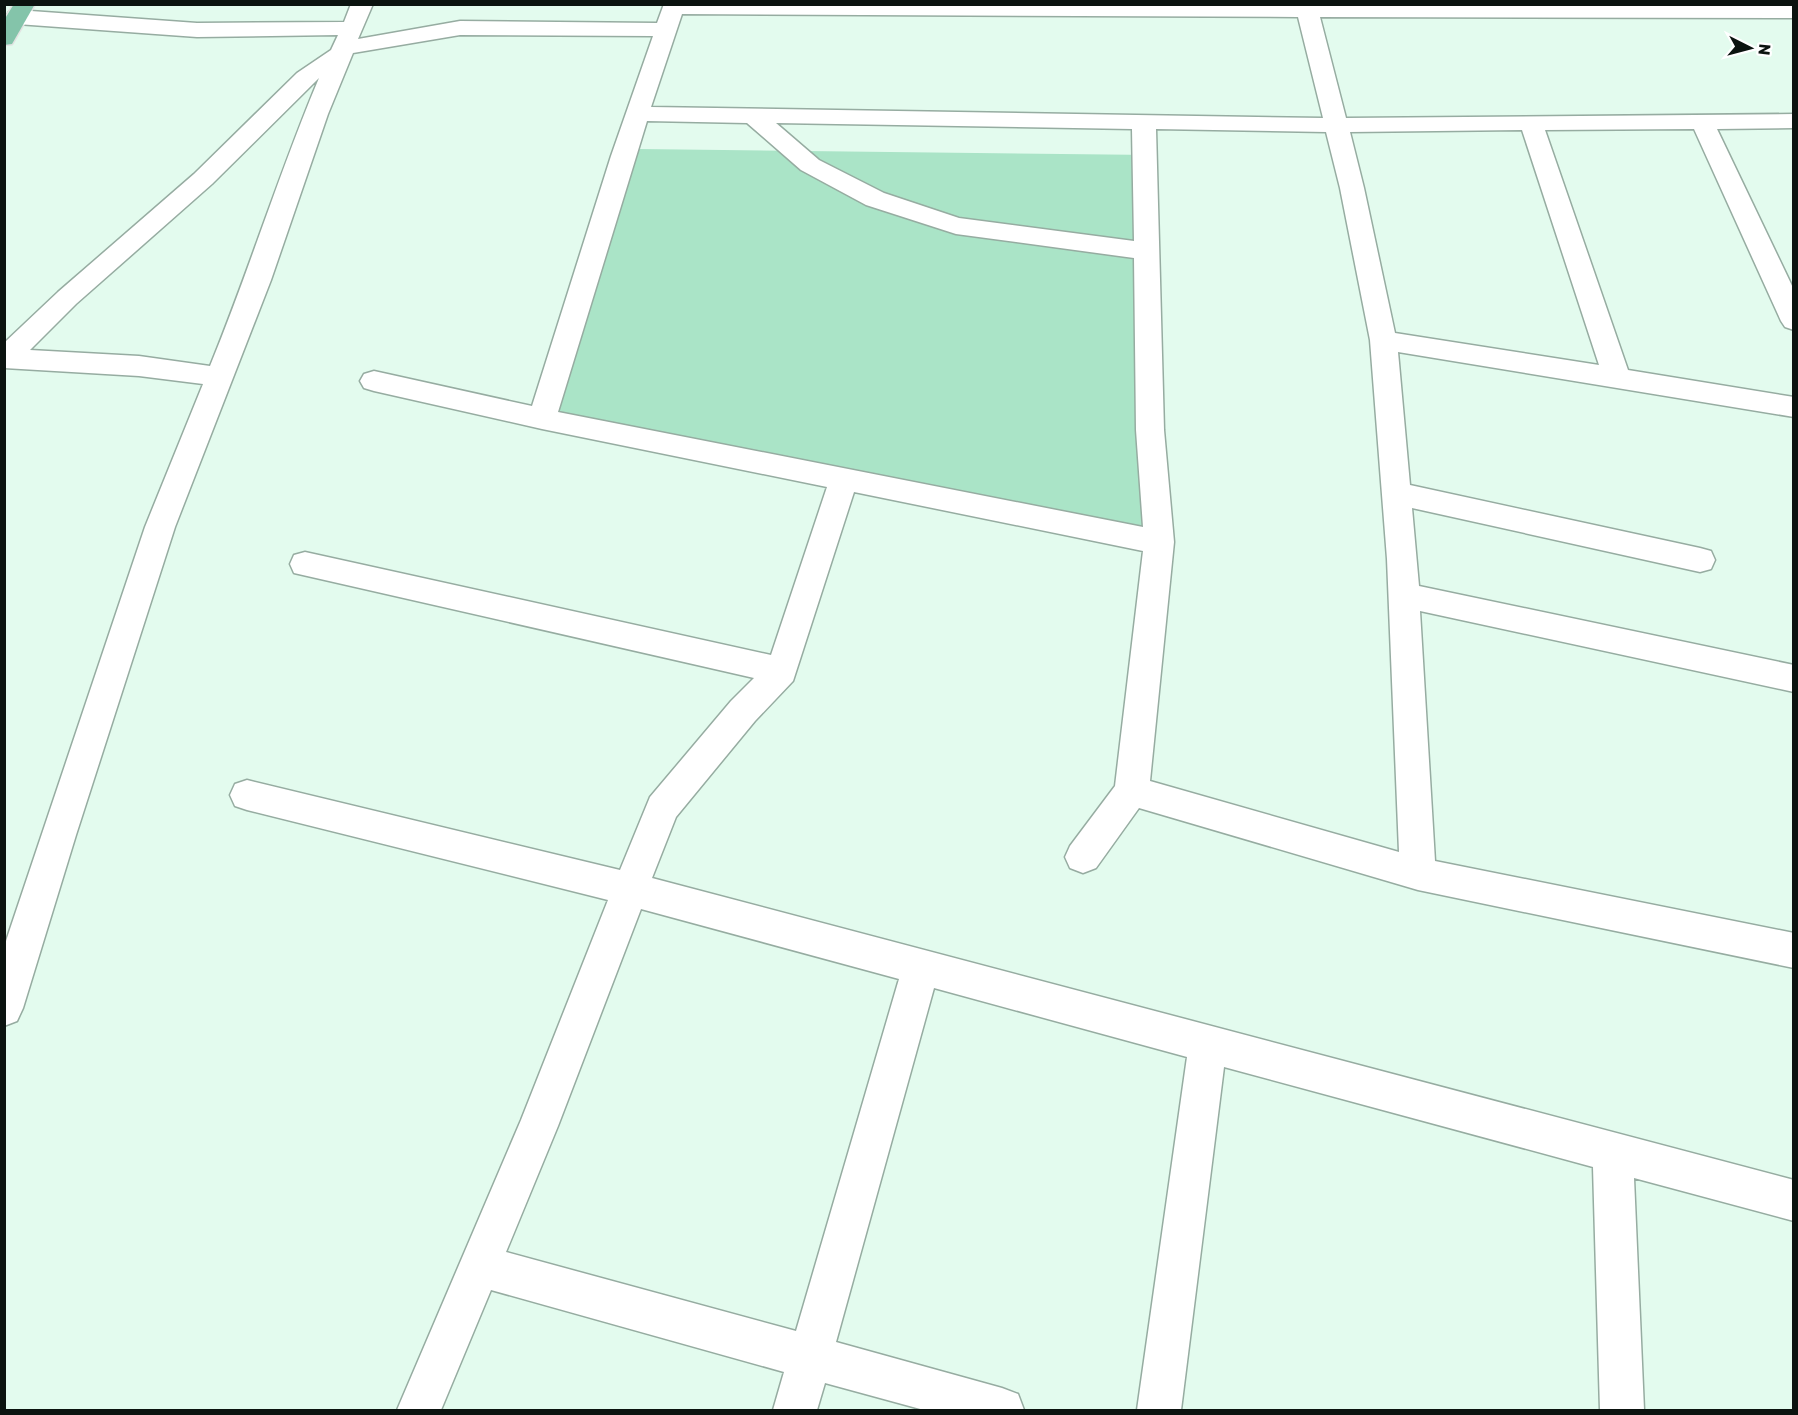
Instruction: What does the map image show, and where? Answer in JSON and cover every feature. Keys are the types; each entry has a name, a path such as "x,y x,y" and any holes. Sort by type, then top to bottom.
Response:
{"main road":[{"path":"4,39 21,11"}],"street":[{"path":"82,21 100,4"},
{"path":"21,11 82,21 197,30 350,34 672,14 1307,7 1794,12"},
{"path":"1307,7 1336,125 1383,340 1404,595 1418,874"},
{"path":"542,419 637,114 672,14"},
{"path":"5,358 68,298 203,179 350,34"},
{"path":"4,1008 58,835 160,527 258,280 316,114 350,34"},
{"path":"637,114 1336,125 1794,121"},
{"path":"753,116 810,165 875,199 956,226 1147,251"},
{"path":"1083,857 1132,791 1159,542 1150,430 1144,122"},
{"path":"1702,122 1794,321"},
{"path":"1531,123 1617,378"},
{"path":"1383,340 1794,406"},
{"path":"5,358 140,366 220,377"},
{"path":"374,381 542,419 1159,542"},
{"path":"419,1410 538,1126 662,808 743,711 782,671 844,479"},
{"path":"1395,493 1700,560"},
{"path":"305,564 782,671"},
{"path":"1404,595 1794,679"},
{"path":"1132,791 1418,874 1794,951"},
{"path":"247,795 630,889 1794,1201"},
{"path":"795,1410 921,967"},
{"path":"1159,1410 1208,1043"},
{"path":"1613,1152 1622,1410"},
{"path":"480,1266 1002,1410"}],"green space":[{"path":"639,149 1153,155 1159,542 542,419"}]}
